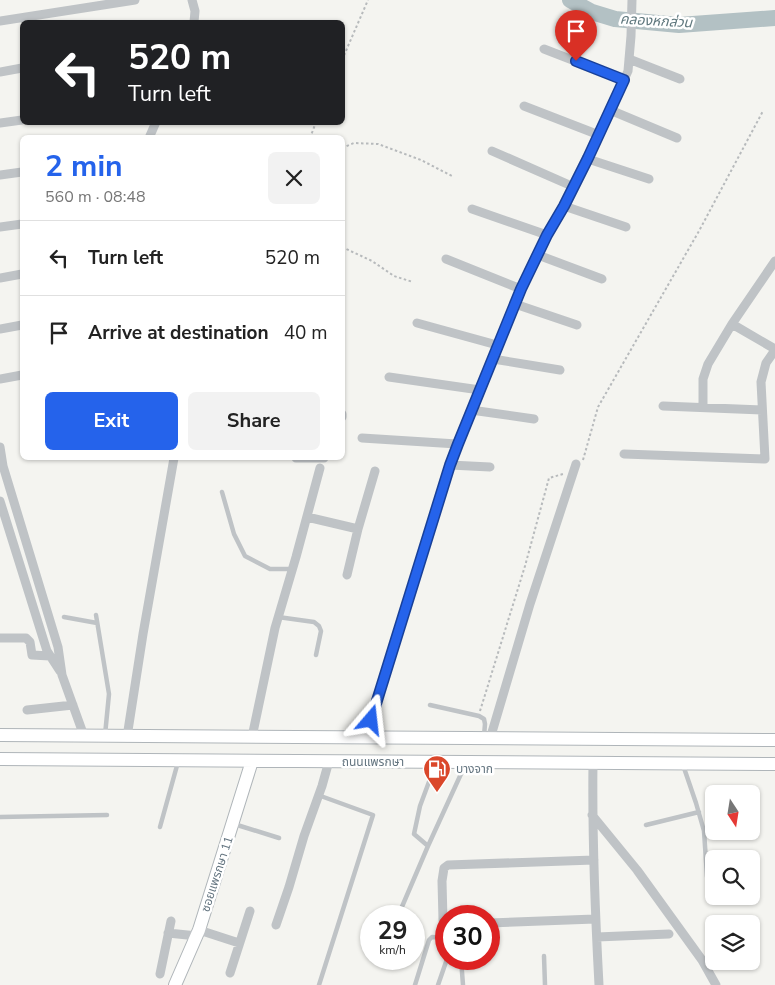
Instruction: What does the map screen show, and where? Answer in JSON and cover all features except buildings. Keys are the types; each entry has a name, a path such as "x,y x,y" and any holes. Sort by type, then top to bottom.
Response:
{"main road":[{"name":"ถนนแพรกษา","path":"0,735 775,740"},
{"name":"ถนนแพรกษา","path":"0,760 775,764"},
{"name":"ซอยแพรกษา 11","path":"175,985 198,933 252,761"}],"street":[{"path":"0,21 135,0"},
{"path":"192,0 194,20"},
{"path":"366,738 450,465 471,410 521,289 547,235 574,187 628,71 632,0"},
{"path":"544,49 624,80"},
{"path":"629,59 680,78"},
{"path":"0,72 20,68"},
{"path":"524,106 599,135"},
{"path":"610,110 677,138"},
{"path":"0,123 20,120"},
{"path":"492,150 574,187"},
{"path":"588,158 649,179"},
{"path":"0,175 20,172"},
{"path":"564,206 626,227"},
{"path":"472,210 547,235"},
{"path":"0,227 20,224"},
{"path":"538,255 602,279"},
{"path":"446,259 521,289"},
{"path":"703,407 702,379 708,364 732,324 775,261"},
{"path":"0,278 20,274"},
{"path":"515,304 577,325"},
{"path":"417,323 497,345"},
{"path":"0,328 20,324"},
{"path":"732,324 775,349 766,362 761,382 765,459"},
{"path":"493,359 560,370"},
{"path":"0,379 20,375"},
{"path":"389,377 480,390"},
{"path":"663,406 762,410"},
{"path":"471,410 534,419"},
{"path":"362,438 458,444"},
{"path":"0,452 58,647 62,675"},
{"path":"624,454 775,460"},
{"path":"127,736 142,634 174,460"},
{"path":"487,739 530,604 580,462"},
{"path":"450,465 490,467"},
{"path":"252,738 275,628 320,468"},
{"path":"347,575 375,471"},
{"path":"0,501 48,651 62,675 84,736"},
{"path":"307,517 358,529"},
{"path":"16,551 28,548"},
{"path":"0,638 26,638 30,642 32,656 50,656"},
{"path":"27,710 74,705"},
{"path":"276,925 329,761"},
{"path":"593,763 592,815 599,985"},
{"path":"592,815 637,870 702,960 716,985"},
{"path":"444,905 442,881 444,868 448,865 594,860"},
{"path":"230,973 250,911"},
{"path":"500,923 595,919"},
{"path":"160,974 171,921"},
{"path":"168,932 198,933 240,943"},
{"path":"597,937 669,934"}],"lane":[{"path":"222,492 234,534 245,556 270,569 293,569"},
{"path":"96,615 109,694 105,736"},
{"path":"64,617 97,623"},
{"path":"278,618 314,622 320,626 321,631 316,655"},
{"path":"430,705 479,716 484,719 487,739"},
{"path":"160,826 179,761"},
{"path":"428,846 414,834 420,806 436,762"},
{"path":"403,905 466,762"},
{"path":"683,764 704,831 705,850"},
{"path":"318,795 373,815 319,985"},
{"path":"646,824 699,812"},
{"path":"0,818 107,815"},
{"path":"233,823 279,838"},
{"path":"414,985 429,940 432,937 435,937"},
{"path":"544,956 545,985"},
{"path":"438,985 443,970"},
{"path":"462,970 463,985"}],"path":[{"path":"345,53 368,0"},
{"path":"580,462 598,408 699,231 763,111"},
{"path":"345,147 354,143 378,144 421,160 452,176"},
{"path":"345,248 372,261 394,276 413,282"},
{"path":"479,716 525,566 549,478 565,474"}],"waterway":[{"name":"คลองหกส่วน","path":"570,0 592,12 615,19 679,25 775,18"}],"place":[{"name":"บางจาก","path":"437,793"}],"route":[{"path":"371,720 450,465 497,345 521,289 588,158 624,80 576,61"}]}
